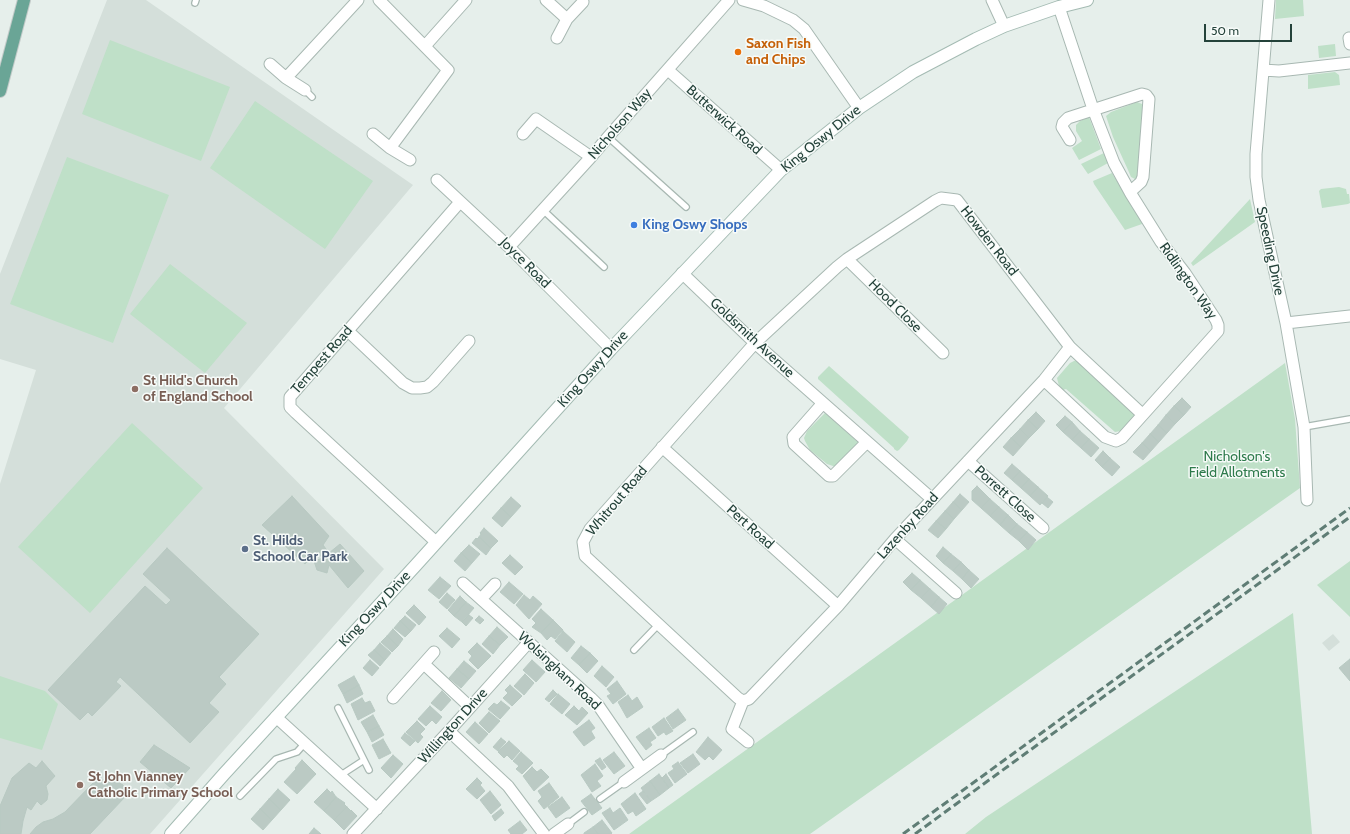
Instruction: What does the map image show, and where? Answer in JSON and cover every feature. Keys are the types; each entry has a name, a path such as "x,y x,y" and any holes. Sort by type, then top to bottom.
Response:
{"main road":[{"path":"0,91 24,0"}],"street":[{"path":"286,78 358,0"},
{"path":"379,0 448,70 390,148"},
{"path":"425,46 466,0"},
{"path":"546,0 567,19"},
{"name":"Nicholson Way","path":"509,247 591,157 729,0"},
{"path":"743,0 764,6 793,20 804,29 859,108"},
{"path":"992,0 1004,26"},
{"name":"King Oswy Drive","path":"171,834 611,349 781,170 859,108 913,72 1004,26 1059,7 1087,0"},
{"name":"Speeding Drive","path":"1269,0 1256,154 1256,177 1259,200 1286,323 1304,427 1307,500"},
{"path":"557,38 567,19 583,2"},
{"name":"Ridlington Way","path":"1044,380 1110,440 1116,441 1122,438 1218,331 1218,325 1185,273 1161,242 1114,163 1093,109 1059,7"},
{"path":"1263,70 1279,71 1350,63"},
{"path":"270,64 286,78 309,93"},
{"name":"Butterwick Road","path":"668,70 781,170"},
{"path":"1070,140 1062,127 1063,123 1068,118 1142,94 1146,95 1149,99 1143,177 1141,182 1130,192"},
{"path":"522,134 536,119 591,157"},
{"path":"373,134 390,148 410,160"},
{"name":"Joyce Road","path":"437,180 509,247 611,349"},
{"name":"Howden Road","path":"755,343 847,258 935,201 941,198 957,200 1070,347 1142,414"},
{"name":"Tempest Road","path":"436,542 290,407 290,397 460,202"},
{"name":"Hood Close","path":"847,258 943,353"},
{"name":"Goldsmith Avenue","path":"682,273 755,343 932,499"},
{"path":"1286,323 1350,316"},
{"path":"348,331 403,383 412,388 427,387 469,341"},
{"name":"Whitrout Road","path":"743,701 585,556 583,542 590,529 755,343"},
{"name":"Lazenby Road","path":"743,701 749,699 838,606 895,539 1044,380 1070,347"},
{"path":"823,403 793,437 794,444 829,476 833,476 866,442"},
{"name":"Pert Road","path":"662,447 838,606"},
{"name":"Porrett Close","path":"968,461 1043,528"},
{"path":"895,539 956,593"},
{"name":"Wolsingham Road","path":"463,583 598,705 642,769"},
{"path":"481,599 495,584"},
{"name":"Willington Drive","path":"353,834 449,731 528,642"},
{"path":"393,698 434,652"},
{"path":"424,664 470,707"},
{"path":"743,701 732,729 748,742"},
{"path":"276,717 377,809"},
{"path":"449,731 508,786 544,834"},
{"path":"624,782 661,755"},
{"path":"554,834 568,824"}],"lane":[{"path":"608,137 686,207"},
{"path":"543,210 604,267"},
{"path":"1304,427 1350,419"},
{"path":"634,650 659,624"},
{"path":"338,708 369,770"},
{"path":"661,755 693,732"},
{"path":"240,796 276,759 297,752 305,743"},
{"path":"341,775 364,760"},
{"path":"600,799 624,782"},
{"path":"568,824 584,812"}],"shaded area":[{"name":"St Hild's Church of England School","path":"107,0 146,0 413,185 224,408 384,569 150,834 0,834 0,484 36,370 0,359 0,274"},
{"path":"1333,634 1340,642 1329,651 1322,643"}],"green space":[{"path":"1276,0 1303,0 1304,16 1275,19"},
{"path":"110,40 230,87 201,161 82,114"},
{"path":"1335,44 1336,56 1319,58 1318,46"},
{"path":"1335,72 1339,75 1340,85 1308,89 1308,75"},
{"path":"255,101 373,181 325,249 210,168"},
{"path":"1137,102 1144,106 1137,180 1131,177 1113,137 1106,116 1111,112"},
{"path":"1089,117 1101,149 1079,160 1072,148 1082,141 1076,131 1076,125 1080,121"},
{"path":"1104,153 1108,163 1088,174 1081,164"},
{"path":"67,157 169,195 113,343 10,304"},
{"path":"1112,173 1142,224 1125,230 1094,184 1093,181"},
{"path":"1339,187 1346,189 1347,194 1349,194 1350,203 1322,208 1319,191 1321,189"},
{"path":"1250,199 1255,222 1193,266 1191,263"},
{"path":"170,264 247,323 205,373 130,314"},
{"path":"1076,360 1134,412 1136,417 1121,431 1115,432 1066,389 1063,390 1059,386 1057,378 1070,363"},
{"name":"Nicholson's Field Allotments","path":"1285,363 1295,419 1300,488 810,834 629,834"},
{"path":"829,366 909,437 899,450 897,451 894,449 818,379 818,377"},
{"path":"825,413 860,444 836,467 827,464 810,450 804,438 807,431"},
{"path":"132,423 203,488 90,613 18,547"},
{"path":"1350,561 1350,617 1317,585"},
{"path":"1293,613 1312,834 965,834 986,817"},
{"path":"0,676 45,691 58,704 42,750 0,738"}],"building":[{"path":"1182,398 1191,407 1184,415 1174,406"},
{"path":"1174,406 1184,415 1175,424 1166,415"},
{"path":"1036,412 1045,421 1038,429 1028,420"},
{"path":"1166,415 1175,424 1167,433 1158,425"},
{"path":"1065,416 1072,422 1063,432 1056,425"},
{"path":"1028,420 1038,429 1029,438 1020,429"},
{"path":"1072,422 1080,431 1072,440 1063,432"},
{"path":"1158,425 1167,433 1159,442 1150,434"},
{"path":"1020,429 1029,438 1021,447 1011,438"},
{"path":"1080,431 1089,439 1081,448 1072,440"},
{"path":"1150,434 1159,442 1151,451 1142,443"},
{"path":"1011,438 1021,447 1013,456 1003,447"},
{"path":"1089,439 1099,448 1091,457 1081,448"},
{"path":"1142,443 1151,451 1143,460 1133,452"},
{"path":"1103,451 1110,458 1102,467 1095,460"},
{"path":"1110,458 1120,467 1112,476 1102,467"},
{"path":"1012,464 1020,471 1012,480 1004,473"},
{"path":"1020,471 1029,479 1021,488 1012,480"},
{"path":"1029,479 1038,487 1030,496 1021,488"},
{"path":"977,486 990,499 981,508 972,500 972,491"},
{"path":"1038,487 1048,496 1040,505 1030,496"},
{"path":"960,494 969,502 962,510 953,502"},
{"path":"292,496 329,536 323,545 329,553 340,544 364,571 348,588 329,565 327,573 317,570 314,561 323,558 315,551 305,564 262,525"},
{"path":"511,497 521,506 511,517 501,508"},
{"path":"1047,497 1053,502 1048,508 1042,503"},
{"path":"990,499 999,507 990,516 981,508"},
{"path":"953,502 962,510 954,519 945,511"},
{"path":"999,507 1008,515 1000,525 990,516"},
{"path":"501,508 511,517 502,527 492,518"},
{"path":"945,511 954,519 946,529 936,521"},
{"path":"1008,515 1017,524 1009,533 1000,525"},
{"path":"936,521 946,529 938,538 928,530"},
{"path":"1017,524 1027,532 1019,541 1009,533"},
{"path":"484,528 498,541 491,548 479,537"},
{"path":"1027,532 1036,540 1028,550 1019,541"},
{"path":"479,537 491,548 486,555 472,543"},
{"path":"469,545 480,554 472,563 461,553"},
{"path":"943,547 951,554 943,563 936,556"},
{"path":"167,548 259,634 219,677 226,684 209,703 219,712 190,743 120,677 116,682 121,686 92,716 88,712 80,720 48,690 145,586 166,605 171,600 143,574"},
{"path":"461,553 472,563 465,571 454,561"},
{"path":"951,554 961,562 953,571 943,563"},
{"path":"510,555 523,567 515,575 502,563"},
{"path":"961,562 969,570 962,579 953,571"},
{"path":"969,570 979,579 971,588 962,579"},
{"path":"912,573 920,580 911,590 903,582"},
{"path":"440,577 451,586 439,599 428,590"},
{"path":"920,580 930,589 921,598 911,590"},
{"path":"509,582 523,594 514,604 500,592"},
{"path":"930,589 939,597 931,607 921,598"},
{"path":"447,593 455,600 447,609 439,602"},
{"path":"524,595 530,600 533,596 542,604 529,619 516,605"},
{"path":"460,596 466,602 454,616 448,610"},
{"path":"939,597 947,604 939,614 931,607"},
{"path":"466,602 474,608 462,622 454,616"},
{"path":"414,605 426,617 419,625 406,613"},
{"path":"541,609 553,620 541,633 532,627 536,623 532,619"},
{"path":"469,615 473,618 466,626 462,622"},
{"path":"405,616 416,625 411,631 400,621"},
{"path":"479,616 484,620 480,624 475,620"},
{"path":"553,620 563,630 555,639 551,636 547,640 541,633"},
{"path":"400,621 411,631 405,637 394,628"},
{"path":"497,627 508,637 500,645 489,636"},
{"path":"447,628 460,639 452,648 439,636"},
{"path":"393,629 403,639 398,646 387,636"},
{"path":"563,631 575,642 567,652 555,641"},
{"path":"387,636 398,646 392,652 381,642"},
{"path":"489,636 500,645 493,654 482,644"},
{"path":"380,643 391,653 385,660 374,650"},
{"path":"477,643 491,656 478,669 469,660 472,656 468,652"},
{"path":"581,646 590,653 579,665 571,658"},
{"path":"374,650 385,660 380,666 368,655"},
{"path":"590,653 598,661 587,673 579,665"},
{"path":"1350,659 1350,681 1339,668"},
{"path":"370,660 379,668 372,676 363,668"},
{"path":"532,660 545,672 536,682 523,670"},
{"path":"464,661 476,671 469,679 457,669"},
{"path":"602,666 614,677 606,687 594,676"},
{"path":"457,669 469,679 461,688 449,678"},
{"path":"525,674 534,683 524,695 514,686"},
{"path":"354,676 359,685 343,694 338,685"},
{"path":"617,681 626,694 613,704 607,696 611,694 607,689"},
{"path":"359,685 363,694 347,703 343,694"},
{"path":"510,685 522,696 512,706 503,698 508,693 505,690"},
{"path":"553,690 557,694 549,702 545,699"},
{"path":"442,691 451,700 441,711 431,703"},
{"path":"558,694 570,704 562,714 550,704"},
{"path":"628,695 632,701 637,697 643,707 627,718 618,702"},
{"path":"362,698 365,703 370,701 375,711 358,720 351,704"},
{"path":"501,701 510,708 500,719 488,709 494,703 497,705"},
{"path":"430,706 442,717 436,724 432,720 426,726 418,719"},
{"path":"574,706 579,711 582,707 588,713 577,725 565,715"},
{"path":"678,709 686,720 673,729 666,718"},
{"path":"489,712 500,721 489,733 479,723"},
{"path":"373,715 379,726 367,732 361,722"},
{"path":"664,718 673,731 666,735 664,732 658,736 652,727"},
{"path":"589,720 595,728 591,731 595,738 584,746 573,732"},
{"path":"417,721 425,729 420,734 423,737 418,743 406,732"},
{"path":"475,722 488,734 479,744 466,732"},
{"path":"379,726 384,735 372,742 367,732"},
{"path":"649,728 656,738 650,742 652,745 646,750 636,737"},
{"path":"405,733 415,741 410,746 401,738"},
{"path":"708,737 722,750 713,760 709,756 705,760 696,752"},
{"path":"501,738 506,742 498,751 493,747"},
{"path":"383,739 391,753 379,759 372,745"},
{"path":"509,741 520,751 512,760 507,755 504,758 498,752"},
{"path":"154,745 190,768 171,788 140,762"},
{"path":"521,752 533,763 522,774 516,769 519,766 513,761"},
{"path":"614,752 625,766 614,774 603,760"},
{"path":"693,754 700,764 688,773 680,763"},
{"path":"393,755 403,764 391,778 381,768"},
{"path":"600,758 606,767 602,770 595,761"},
{"path":"302,760 316,774 297,794 284,782"},
{"path":"42,761 55,776 46,786 48,794 47,800 41,805 37,801 31,810 27,807 21,834 0,834 0,806 12,778 29,763 36,768"},
{"path":"678,762 687,774 675,783 668,773 674,769 672,766"},
{"path":"595,764 603,776 597,781 601,786 592,792 581,775"},
{"path":"532,767 537,772 541,769 549,777 534,791 523,776"},
{"path":"659,774 669,788 660,795 650,781"},
{"path":"666,774 673,785 669,788 662,778"},
{"path":"477,778 482,783 480,785 485,791 477,799 466,789"},
{"path":"114,780 123,785 125,797 90,834 30,834 43,822 53,819 65,812 94,782"},
{"path":"650,781 660,795 651,801 641,788"},
{"path":"549,783 559,797 544,809 538,801 542,797 538,791"},
{"path":"278,789 290,800 281,810 269,799"},
{"path":"327,789 331,793 332,791 336,797 324,811 314,802"},
{"path":"490,791 501,805 491,814 480,800"},
{"path":"643,791 651,801 647,804 639,794"},
{"path":"635,793 646,809 636,816 633,811 628,814 621,804"},
{"path":"591,794 602,808 592,815 581,801"},
{"path":"336,797 345,803 344,804 347,807 334,820 324,811"},
{"path":"562,797 570,808 556,818 548,807"},
{"path":"269,799 281,810 272,820 260,809"},
{"path":"347,807 357,816 344,830 334,820"},
{"path":"610,808 613,813 620,808 628,820 614,830 602,813"},
{"path":"260,809 272,820 263,830 251,819"},
{"path":"501,809 504,813 495,821 492,816"},
{"path":"602,820 612,833 611,834 598,834 593,827"},
{"path":"520,821 527,830 522,834 511,834 508,830"},
{"path":"593,827 598,834 584,834 584,833"},
{"path":"314,828 321,834 309,834"}],"railway":[{"path":"903,834 1350,508"},
{"path":"915,834 1350,517"}],"place":[{"name":"Saxon Fish and Chips","path":"738,52"},
{"name":"King Oswy Shops","path":"634,225"},
{"name":"St Hild's Church of England School","path":"135,389"},
{"name":"St. Hilds School Car Park","path":"245,549"},
{"name":"St John Vianney Catholic Primary School","path":"80,785"}]}
